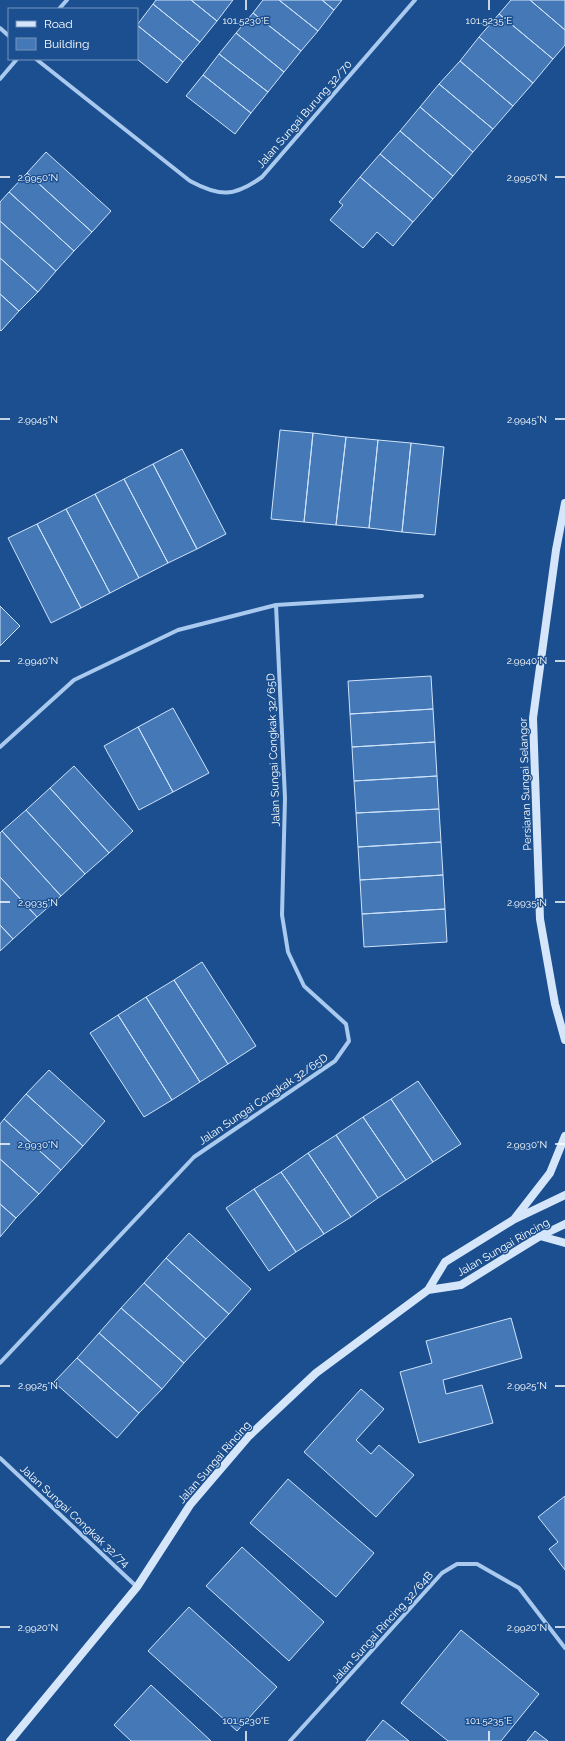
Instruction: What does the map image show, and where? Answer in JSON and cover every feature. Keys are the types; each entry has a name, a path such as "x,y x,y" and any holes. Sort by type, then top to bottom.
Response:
{"street":[{"path":"60,8 66,0"},
{"name":"Jalan Sungai Burung 32/70","path":"37,60 190,181 208,191 231,193 246,188 262,177 415,0"},
{"path":"0,28 8,35"},
{"path":"0,78 15,60"},
{"name":"Persiaran Sungai Selangor","path":"565,503 556,550 533,718 540,919 555,1004 565,1040"},
{"path":"0,747 74,680 178,630 276,605 422,596"},
{"name":"Jalan Sungai Congkak 32/65D","path":"0,1363 194,1157 335,1061 349,1041 346,1024 304,986 288,952 282,914 285,798 276,605"},
{"path":"513,1220 550,1173 565,1136"},
{"name":"Jalan Sungai Rincing","path":"10,1741 137,1587 190,1505 249,1436 316,1373 428,1290 445,1262 513,1220 565,1195"},
{"name":"Jalan Sungai Rincing","path":"428,1290 460,1285 540,1236 565,1224"},
{"path":"540,1236 565,1243"},
{"name":"Jalan Sungai Congkak 32/74","path":"0,1458 137,1587"},
{"name":"Jalan Sungai Rincing 32/64B","path":"290,1741 442,1573 457,1564 477,1564 519,1588 565,1648"}],"building":[{"path":"156,0 191,0 217,21 200,42 153,4"},
{"path":"191,0 233,0 217,21"},
{"path":"263,0 279,0 318,31 301,51 253,13"},
{"path":"279,0 322,0 334,10 318,31"},
{"path":"322,0 342,0 334,10"},
{"path":"511,0 530,0 565,30 565,45 553,59 499,14"},
{"path":"530,0 565,0 565,30"},
{"path":"153,4 200,42 183,62 138,26"},
{"path":"253,13 301,51 284,72 236,33"},
{"path":"499,14 553,59 533,83 479,37"},
{"path":"138,26 183,62 167,83 138,60"},
{"path":"236,33 284,72 268,92 219,54"},
{"path":"479,37 533,83 513,106 460,61"},
{"path":"219,54 268,92 251,113 203,75"},
{"path":"460,61 513,106 493,129 439,84"},
{"path":"203,75 251,113 235,134 186,96"},
{"path":"439,84 493,129 473,152 420,107"},
{"path":"420,107 473,152 453,176 400,131"},
{"path":"400,131 453,176 433,199 380,154"},
{"path":"46,152 111,211 92,232 27,173"},
{"path":"380,154 433,199 413,222 360,177"},
{"path":"27,173 92,232 74,251 9,192"},
{"path":"360,177 413,222 393,246 377,232 363,248 330,220 343,205 339,202"},
{"path":"9,192 74,251 56,271 0,221 0,202"},
{"path":"0,221 56,271 38,292 0,258"},
{"path":"0,258 38,292 19,311 0,294"},
{"path":"0,294 19,311 1,331 0,330"},
{"path":"280,430 313,433 304,522 271,519"},
{"path":"313,433 346,437 336,525 304,522"},
{"path":"346,437 378,440 369,528 336,525"},
{"path":"378,440 411,443 402,532 369,528"},
{"path":"411,443 444,447 435,535 402,532"},
{"path":"182,449 226,534 197,549 153,464"},
{"path":"153,464 197,549 168,563 124,479"},
{"path":"124,479 168,563 139,578 95,494"},
{"path":"95,494 139,578 110,593 66,509"},
{"path":"66,509 110,593 81,608 37,524"},
{"path":"37,524 81,608 51,623 8,538"},
{"path":"0,606 20,626 0,646"},
{"path":"431,676 433,709 350,714 348,681"},
{"path":"173,708 209,773 173,792 138,727"},
{"path":"433,709 435,742 352,747 350,714"},
{"path":"138,727 173,792 139,810 104,746"},
{"path":"435,742 437,776 354,781 352,747"},
{"path":"74,766 133,831 109,853 50,788"},
{"path":"437,776 439,809 356,813 354,781"},
{"path":"50,788 109,853 85,874 26,810"},
{"path":"439,809 441,842 358,847 356,813"},
{"path":"26,810 85,874 61,896 2,831"},
{"path":"2,831 61,896 37,917 0,877 0,833"},
{"path":"441,842 443,875 360,880 358,847"},
{"path":"443,875 445,909 362,914 360,880"},
{"path":"0,877 37,917 13,939 0,925"},
{"path":"445,909 447,942 364,947 362,914"},
{"path":"0,925 13,939 0,951"},
{"path":"202,962 256,1046 228,1064 174,980"},
{"path":"174,980 228,1064 200,1082 146,997"},
{"path":"146,997 200,1082 172,1100 118,1015"},
{"path":"118,1015 172,1100 144,1117 90,1033"},
{"path":"49,1070 105,1121 83,1146 26,1094"},
{"path":"418,1081 461,1144 433,1162 391,1099"},
{"path":"26,1094 83,1146 61,1170 4,1119"},
{"path":"391,1099 433,1162 406,1180 363,1117"},
{"path":"363,1117 406,1180 378,1198 336,1135"},
{"path":"4,1119 61,1170 39,1194 0,1159 0,1124"},
{"path":"336,1135 378,1198 351,1217 308,1153"},
{"path":"308,1153 351,1217 324,1234 281,1172"},
{"path":"0,1159 39,1194 16,1218 0,1204"},
{"path":"281,1172 324,1234 296,1252 254,1189"},
{"path":"254,1189 296,1252 269,1271 226,1208"},
{"path":"0,1204 16,1218 0,1237"},
{"path":"189,1233 251,1289 229,1314 166,1258"},
{"path":"166,1258 229,1314 206,1339 144,1283"},
{"path":"144,1283 206,1339 184,1363 121,1308"},
{"path":"121,1308 184,1363 162,1389 99,1333"},
{"path":"511,1318 522,1358 443,1380 446,1394 482,1385 493,1423 419,1443 400,1372 432,1363 426,1341"},
{"path":"99,1333 162,1389 139,1413 77,1358"},
{"path":"77,1358 139,1413 117,1438 54,1382"},
{"path":"361,1389 384,1409 356,1440 371,1454 379,1445 414,1475 376,1517 304,1452"},
{"path":"288,1479 374,1553 336,1597 250,1523"},
{"path":"565,1496 565,1570 549,1549 558,1542 538,1517"},
{"path":"242,1547 324,1622 289,1661 206,1586"},
{"path":"189,1607 277,1687 237,1731 148,1651"},
{"path":"461,1630 539,1694 501,1741 448,1741 401,1703"},
{"path":"151,1685 211,1741 131,1741 114,1725"},
{"path":"383,1720 409,1741 366,1741"},
{"path":"535,1731 548,1741 527,1741"}]}
